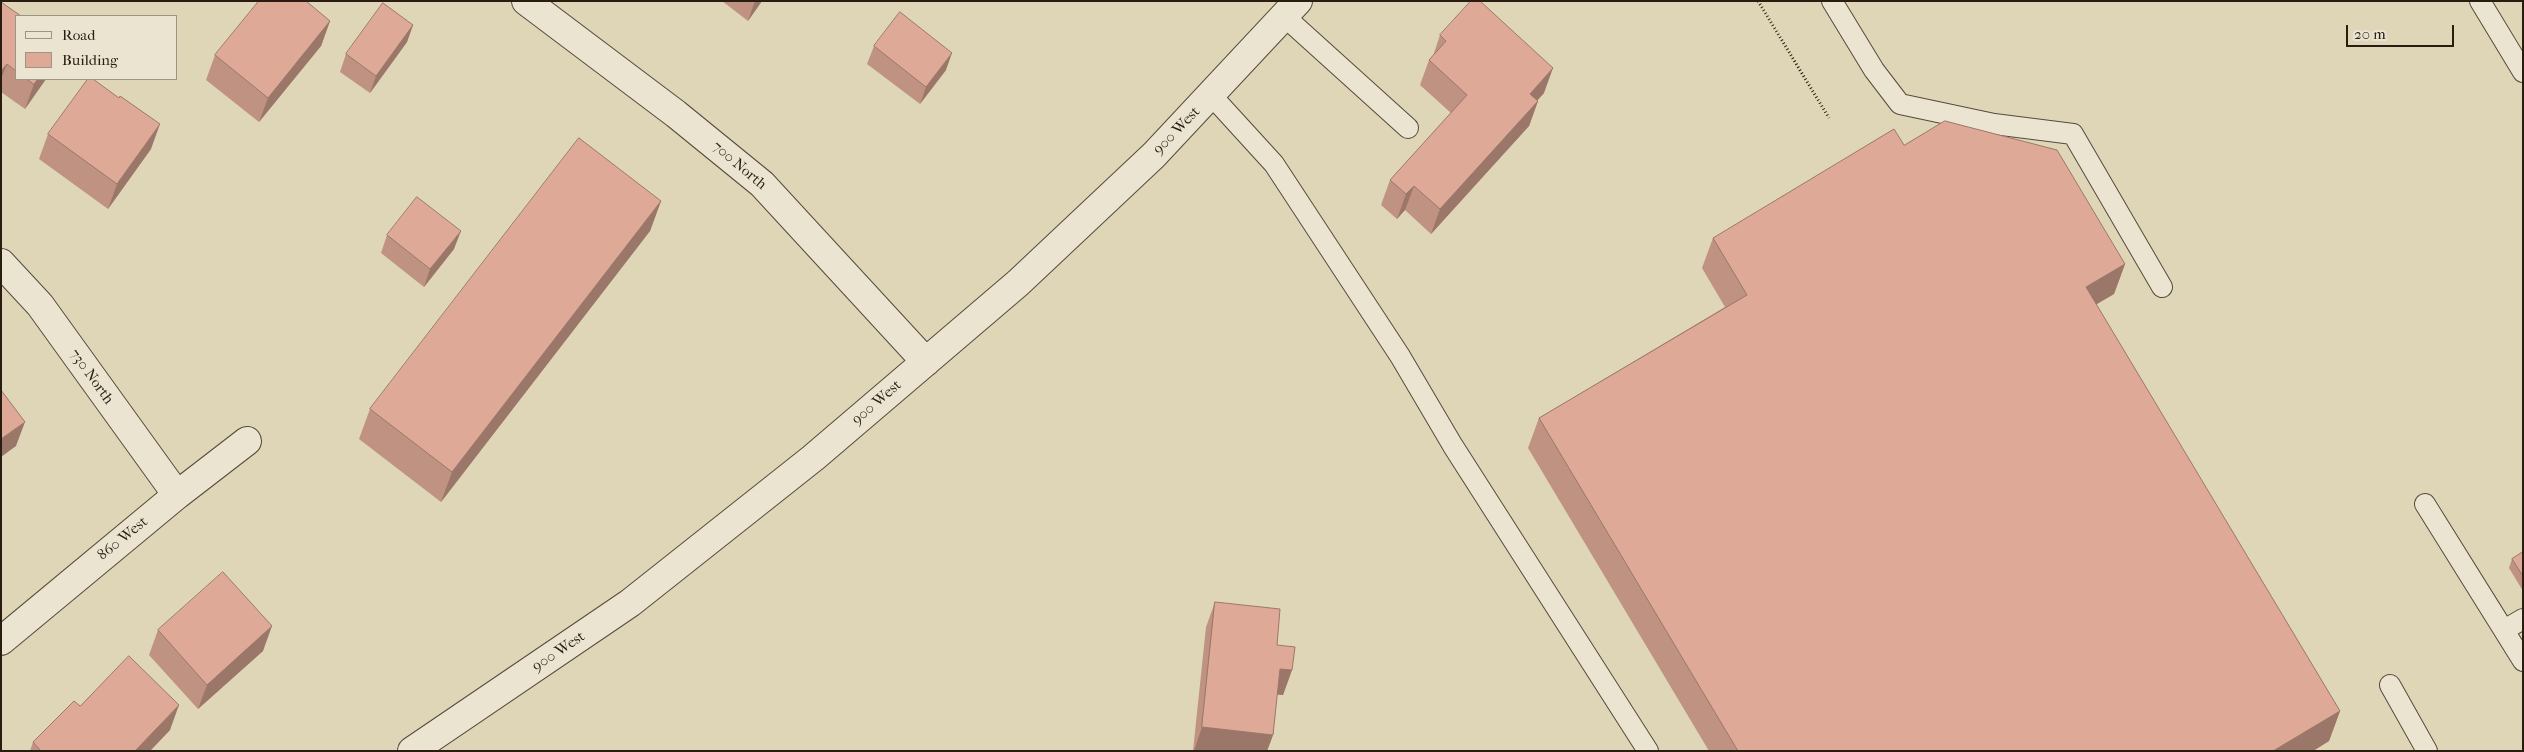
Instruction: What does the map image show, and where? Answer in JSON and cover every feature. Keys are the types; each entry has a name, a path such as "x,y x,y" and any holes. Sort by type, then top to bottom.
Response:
{"street":[{"name":"700 North","path":"526,1 676,114 762,184 926,362"},
{"name":"900 West","path":"412,751 630,603 813,458 1032,270 1154,155 1291,9"},
{"name":"730 North","path":"1,263 40,305 177,495"},
{"name":"860 West","path":"1,641 177,495 247,441"}],"lane":[{"path":"1832,1 1874,70 1900,104 1994,124 2073,134 2162,287"},
{"path":"2480,1 2523,72"},
{"path":"1291,9 1408,128"},
{"path":"1211,95 1274,164 1400,356 1454,446 1648,751"},
{"path":"2425,504 2523,661"},
{"path":"2504,630 2523,619"},
{"path":"2390,685 2427,751"}],"path":[{"path":"1758,1 1829,118"}],"building":[{"path":"259,1 306,1 330,21 268,98 215,55"},
{"path":"1471,1 1480,1 1553,68 1530,94 1538,101 1440,209 1414,186 1406,194 1390,180 1467,95 1429,60 1446,41 1440,35"},
{"path":"1,2 20,15 15,15 15,70 7,64 1,71"},
{"path":"383,3 413,25 376,76 346,54"},
{"path":"900,12 952,53 926,87 874,46"},
{"path":"28,80 37,80 34,84"},
{"path":"87,80 94,80 160,124 117,184 48,134"},
{"path":"1945,121 2057,150 2125,264 2086,287 2340,711 2273,751 1738,751 1539,418 1747,295 1713,238 1894,129 1904,145"},
{"path":"579,138 661,201 452,472 370,409"},
{"path":"417,197 461,231 430,269 387,235"},
{"path":"1,390 25,422 1,439"},
{"path":"2523,552 2523,576 2512,559"},
{"path":"223,572 272,626 207,685 158,630"},
{"path":"1215,602 1280,609 1277,645 1295,647 1292,670 1280,669 1273,735 1202,727"},
{"path":"129,656 179,705 135,751 41,751 33,742 74,701 80,706"}]}
